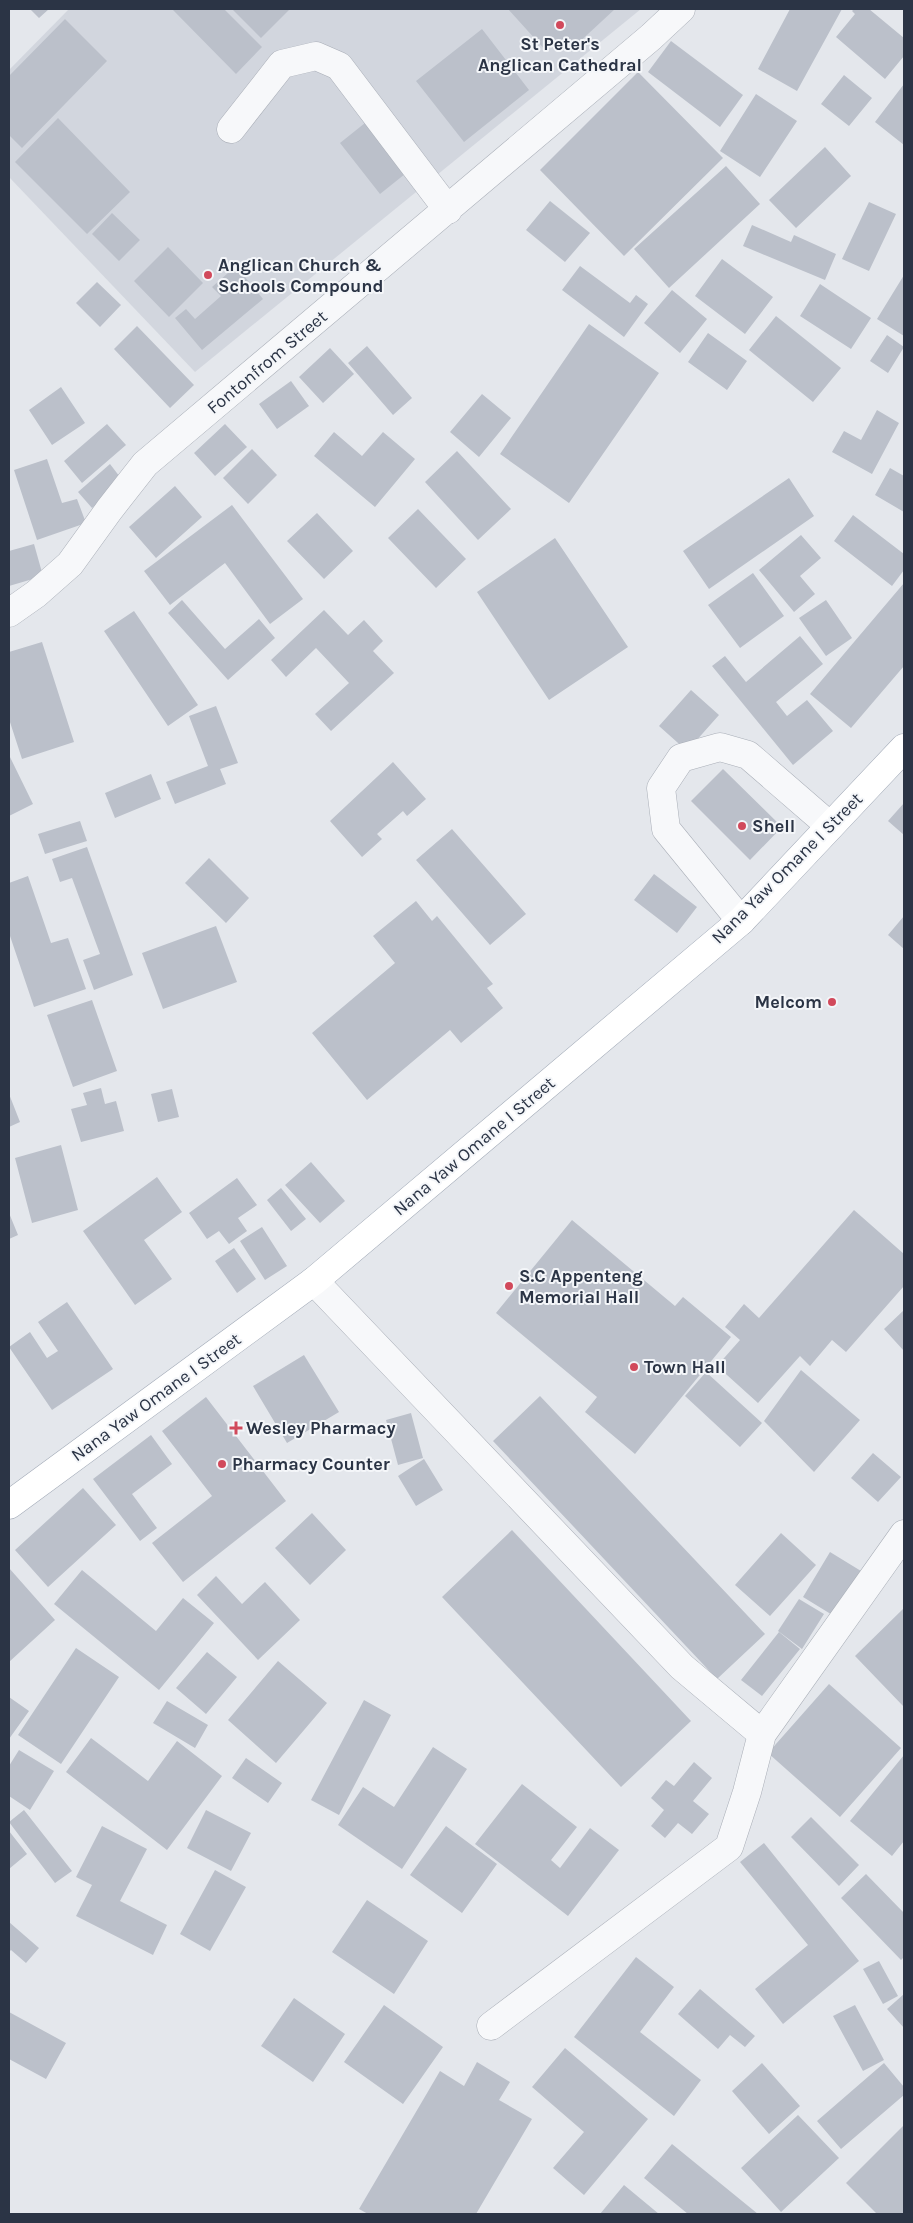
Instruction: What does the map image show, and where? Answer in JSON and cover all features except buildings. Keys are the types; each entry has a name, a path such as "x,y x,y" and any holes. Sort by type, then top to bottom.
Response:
{"main road":[{"name":"Nana Yaw Omane I Street","path":"9,1505 314,1281 741,921 904,748"}],"street":[{"name":"Fontonfrom Street","path":"9,613 36,594 70,564 145,464 448,210 651,37 681,9"},
{"path":"231,129 282,64 316,56 339,66 448,210"},
{"path":"741,921 666,829 661,788 681,758 720,747 748,755 830,826"},
{"path":"314,1281 682,1667 762,1734"},
{"path":"491,2026 728,1847 747,1792 762,1734 904,1534"}],"shaded area":[{"name":"Anglican Church & Schools Compound","path":"69,9 641,9 195,372 9,177 9,70"}],"place":[{"name":"St Peter's Anglican Cathedral","path":"560,25"},
{"name":"Anglican Church & Schools Compound","path":"208,275"},
{"name":"Shell","path":"742,826"},
{"name":"Melcom","path":"832,1002"},
{"name":"S.C Appenteng Memorial Hall","path":"509,1286"},
{"name":"Town Hall","path":"634,1367"},
{"name":"Wesley Pharmacy","path":"236,1428"},
{"name":"Pharmacy Counter","path":"222,1464"}]}
